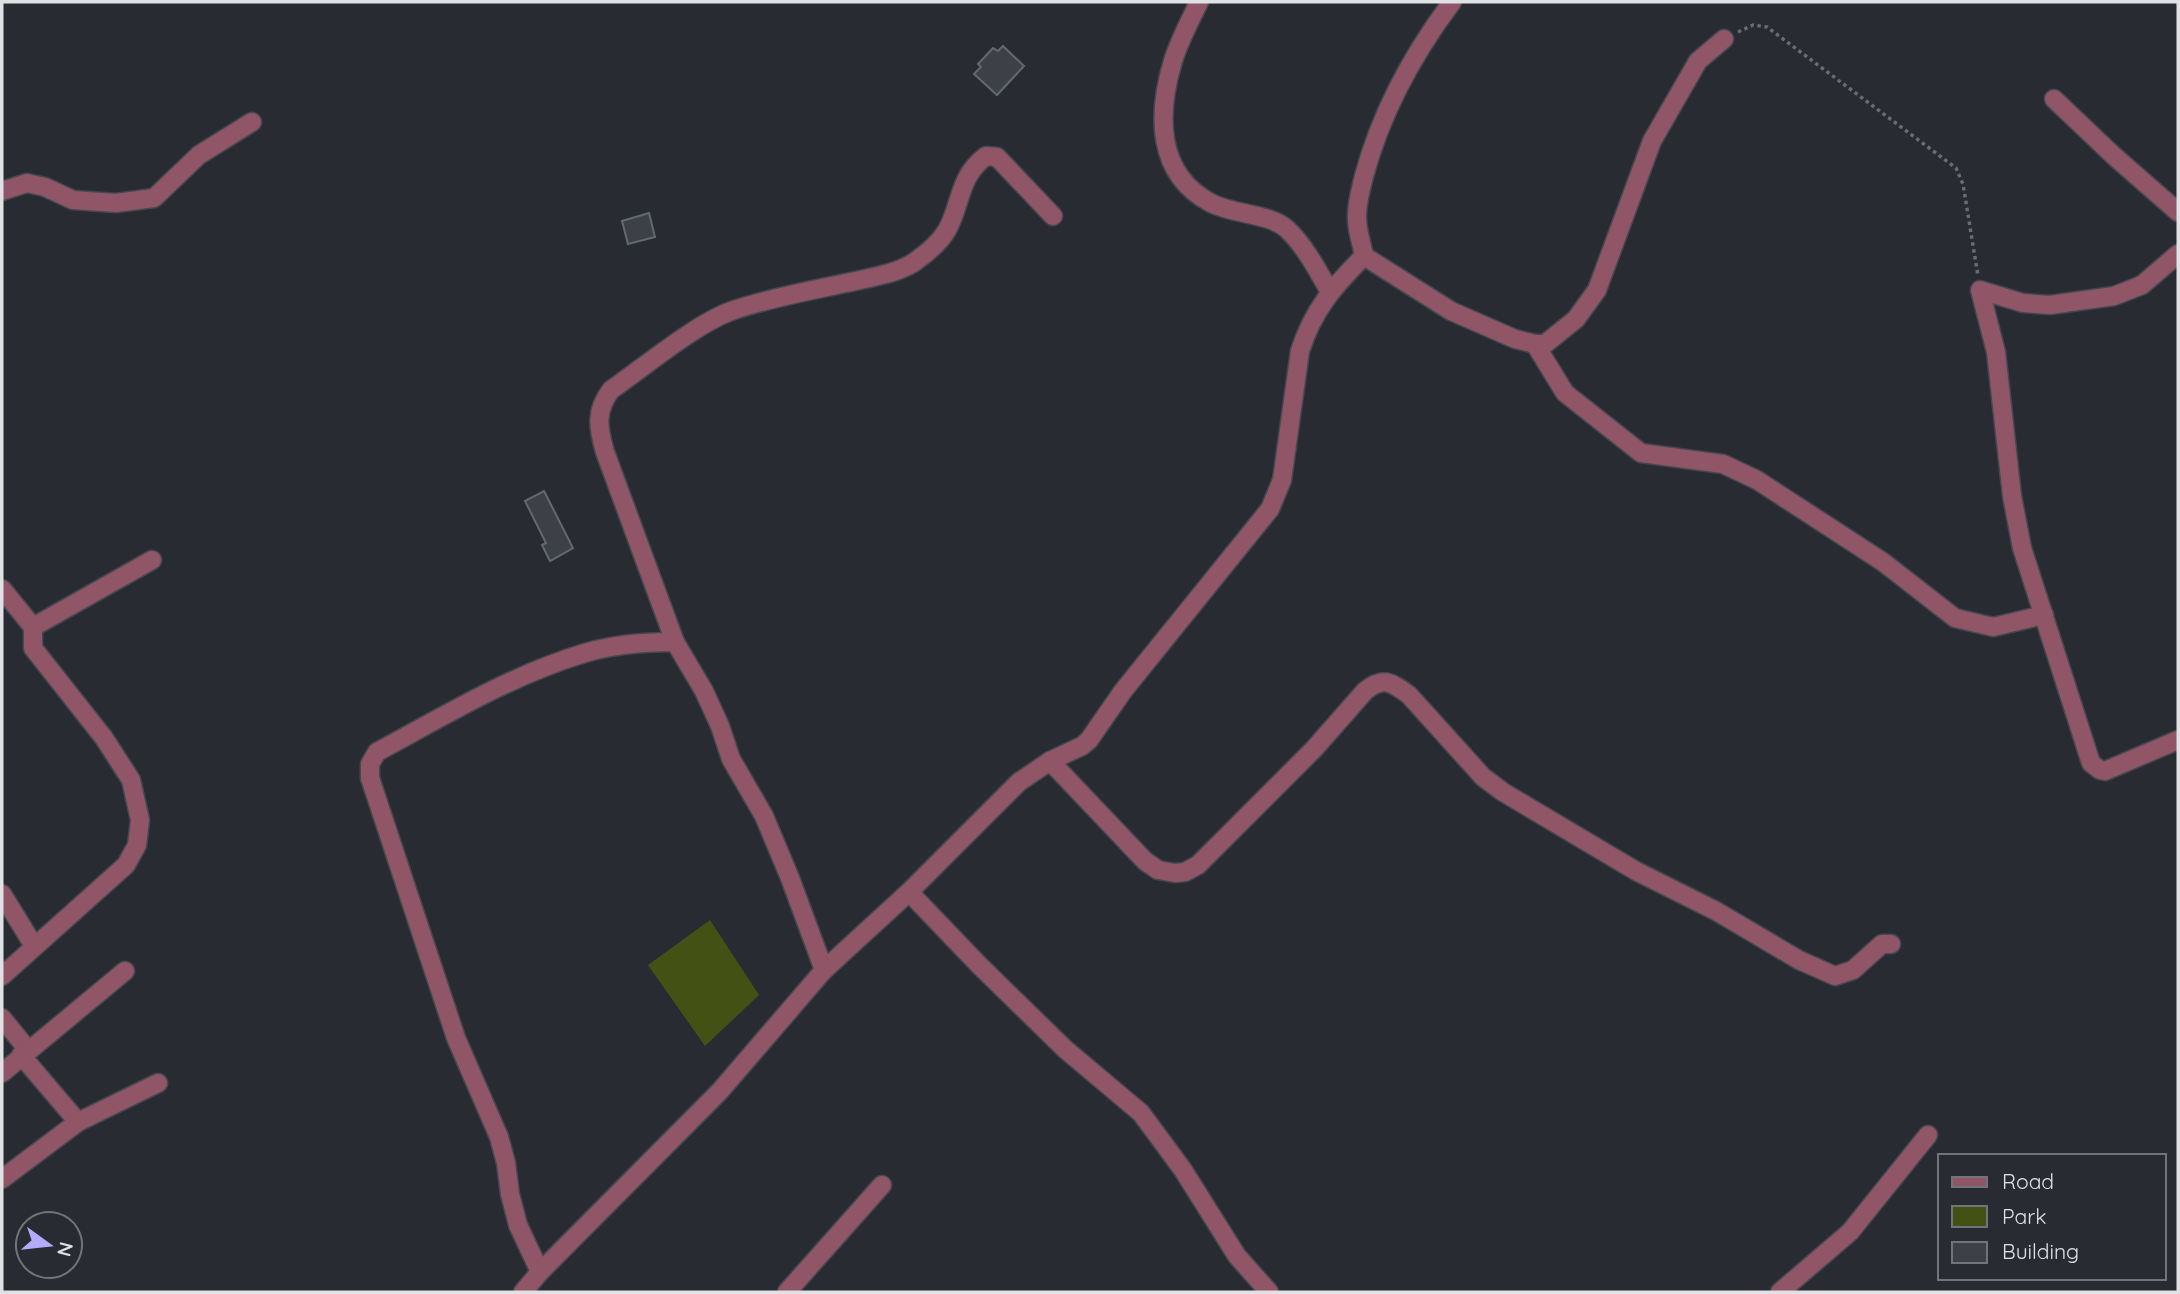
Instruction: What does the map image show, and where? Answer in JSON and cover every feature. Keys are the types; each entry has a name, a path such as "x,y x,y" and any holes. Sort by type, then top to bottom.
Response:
{"street":[{"path":"1199,2 1174,58 1167,83 1165,150 1183,182 1211,203 1278,223 1288,230 1313,263 1329,292"},
{"path":"1452,2 1435,24 1398,87 1371,151 1360,193 1357,219 1364,256 1451,311 1515,339 1535,344 1545,344 1568,326 1597,290 1653,141 1698,61 1724,39"},
{"path":"2054,99 2178,212"},
{"path":"2,191 27,184 45,187 73,200 116,203 154,198 199,155 252,121"},
{"path":"824,970 764,816 731,759 704,691 675,642 605,452 598,429 598,414 611,390 699,329 734,309 883,274 911,264 943,238 965,180 977,163 986,156 997,157 1053,216"},
{"path":"1980,290 2023,303 2050,305 2114,296 2142,285 2178,254"},
{"path":"523,1292 720,1091 824,970 909,892 1019,782 1050,761 1082,746 1094,734 1123,691 1270,509 1282,480 1300,351 1306,333 1329,292 1364,256"},
{"path":"1980,290 1996,352 2012,496 2022,548 2091,763 2100,771 2108,770 2178,740"},
{"path":"1535,344 1565,394 1642,453 1723,464 1757,480 1883,562 1955,618 1993,627 2044,615"},
{"path":"33,627 152,559"},
{"path":"2,589 33,627 33,648 104,738 131,780 140,820 137,845 126,865 2,976"},
{"path":"540,1272 518,1225 499,1137 456,1038 370,778 370,764 377,752 493,690 541,669 586,653 631,644 675,642"},
{"path":"1050,761 1145,861 1158,870 1185,872 1198,866 1214,850 1314,749 1365,691 1374,683 1384,681 1409,695 1483,777 1503,792 1636,871 1716,911 1799,960 1835,976 1853,970 1882,944 1891,944"},
{"path":"909,892 1065,1049 1140,1113 1182,1170 1237,1256 1269,1292"},
{"path":"2,894 34,946"},
{"path":"2,1073 125,971"},
{"path":"2,1018 78,1122"},
{"path":"2,1179 78,1122 158,1083"},
{"path":"1780,1292 1850,1232 1928,1135"},
{"path":"787,1292 882,1185"}],"path":[{"path":"1724,39 1752,25 1767,27 1956,168 1963,184 1980,290"}],"green space":[{"path":"710,920 759,995 705,1046 648,965"}],"building":[{"path":"1003,46 1024,66 997,95 974,74 981,67 978,64 993,48 998,51"},
{"path":"649,213 655,237 628,244 622,221"},
{"path":"544,491 573,548 550,561 542,545 546,543 525,501"}]}
